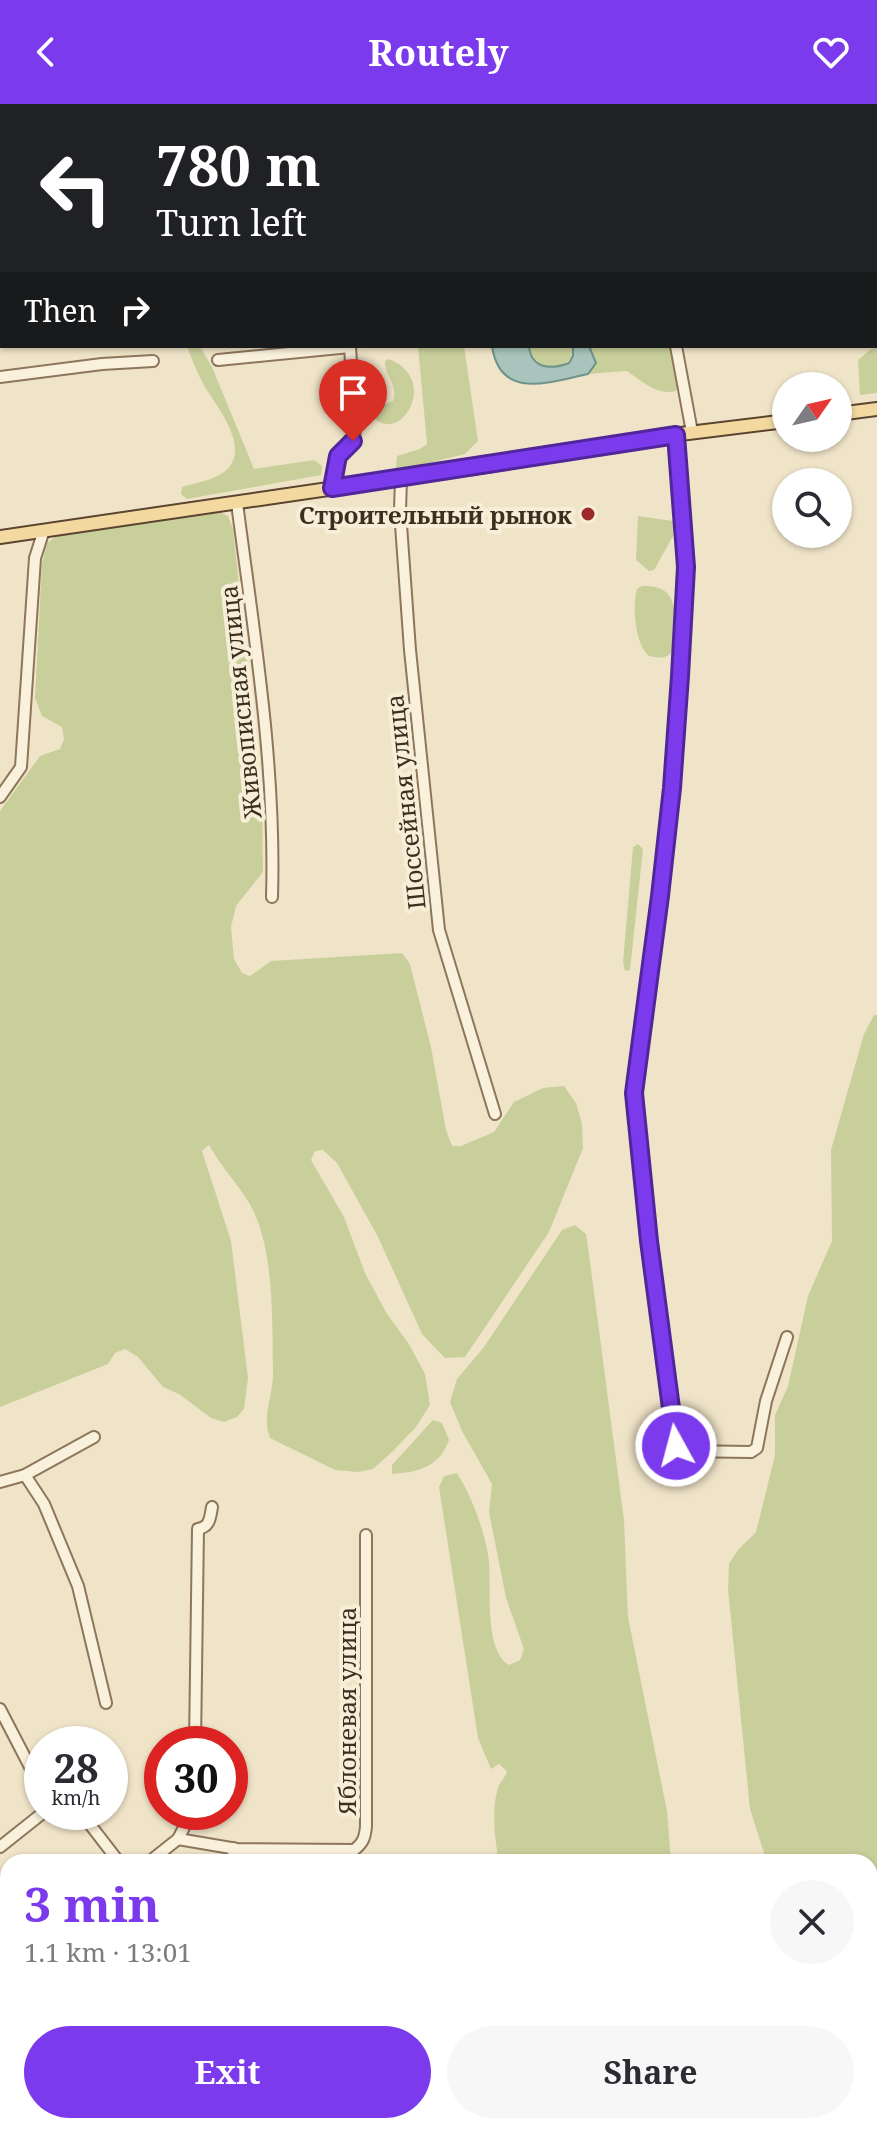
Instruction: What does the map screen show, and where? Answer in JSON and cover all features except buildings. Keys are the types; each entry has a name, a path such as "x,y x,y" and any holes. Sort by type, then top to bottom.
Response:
{"main road":[{"path":"852,412 877,409"},
{"path":"0,537 692,432 772,423"}],"street":[{"path":"218,360 331,348"},
{"path":"332,488 338,456 353,441 355,431 350,348"},
{"path":"676,348 692,432"},
{"path":"0,377 153,361"},
{"path":"676,435 686,567 679,692 660,896 634,1093 649,1241 676,1446 680,1451 751,1452 757,1448 766,1401 787,1337"},
{"name":"Шоссейная улица","path":"401,478 400,511 410,650 439,930 495,1114"},
{"name":"Живописная улица","path":"237,503 267,730 274,839 272,897"},
{"path":"0,797 21,767 35,558 44,530"},
{"path":"0,1482 25,1475 94,1437"},
{"path":"25,1475 44,1504 78,1586 106,1703"},
{"path":"195,1726 198,1529 205,1528 209,1523 212,1507"},
{"name":"Яблоневая улица","path":"178,1839 233,1848 354,1850 365,1837 366,1535"},
{"path":"0,1709 24,1755"},
{"path":"0,1847 24,1828"},
{"path":"94,1830 113,1854"},
{"path":"159,1854 178,1839 183,1830"},
{"path":"233,1848 233,1854"}],"green space":[{"path":"188,348 201,348 212,367 254,469 314,460 322,466 321,475 187,499 181,494 182,487 224,472 232,463 235,452 230,429"},
{"path":"418,348 464,348 478,441 465,454 404,469 396,468 397,456 427,444"},
{"path":"530,348 573,348 567,362 558,366 540,367 533,360"},
{"path":"590,348 671,348 679,385 676,391 669,392 650,387 627,371 588,374 596,363"},
{"path":"877,348 877,393 860,395 858,360"},
{"path":"389,359 404,369 412,381 414,394 411,407 404,417 384,424 373,417 380,406 393,401 394,390 385,366 385,361"},
{"path":"217,511 228,516 233,529 262,797 263,872 236,906 231,927 234,959 242,973 250,976 271,961 402,953 410,964 452,1146 461,1146 494,1132 514,1102 543,1088 564,1086 576,1103 582,1124 583,1148 549,1232 465,1357 445,1358 422,1334 378,1237 337,1163 323,1150 315,1151 311,1160 344,1217 365,1273 425,1374 430,1405 416,1427 393,1451 373,1469 358,1472 335,1470 270,1438 267,1413 273,1380 268,1261 257,1219 248,1201 209,1145 202,1151 231,1241 248,1378 244,1409 237,1417 224,1422 211,1418 179,1394 163,1387 138,1357 125,1349 115,1353 108,1364 0,1407 0,811 40,756 60,749 64,739 62,727 42,716 35,698 42,563 47,543 59,534"},
{"path":"638,516 673,521 673,536 654,570 649,571 636,560"},
{"path":"642,586 661,589 668,594 672,603 676,619 675,646 665,657 649,656 641,643 635,605 637,589"},
{"path":"638,844 643,849 630,970 625,971 623,962 633,847"},
{"path":"874,1015 877,1015 877,1854 764,1854 750,1809 728,1589 729,1564 756,1532 775,1455 775,1415 788,1386 808,1296 832,1241 831,1150 864,1034"},
{"path":"575,1225 586,1234 624,1520 628,1617 667,1811 670,1854 498,1854 495,1805 498,1788 507,1771 499,1764 491,1769 478,1738 439,1487 444,1476 457,1473 476,1512 488,1554 490,1614 495,1645 509,1665 520,1660 524,1649 506,1598 489,1512 492,1484 462,1431 450,1402 457,1379 484,1347 562,1230"},
{"path":"433,1420 442,1423 449,1440 440,1456 427,1466 411,1472 392,1474 392,1465"}],"water":[{"path":"493,348 530,348 538,363 555,367 569,363 573,348 590,348 596,363 588,374 529,384 505,375"}],"place":[{"name":"Строительный рынок","path":"588,514"}],"route":[{"path":"353,441 338,456 332,488 676,435 686,567 680,676 672,788 634,1093 649,1241 676,1446"}]}
